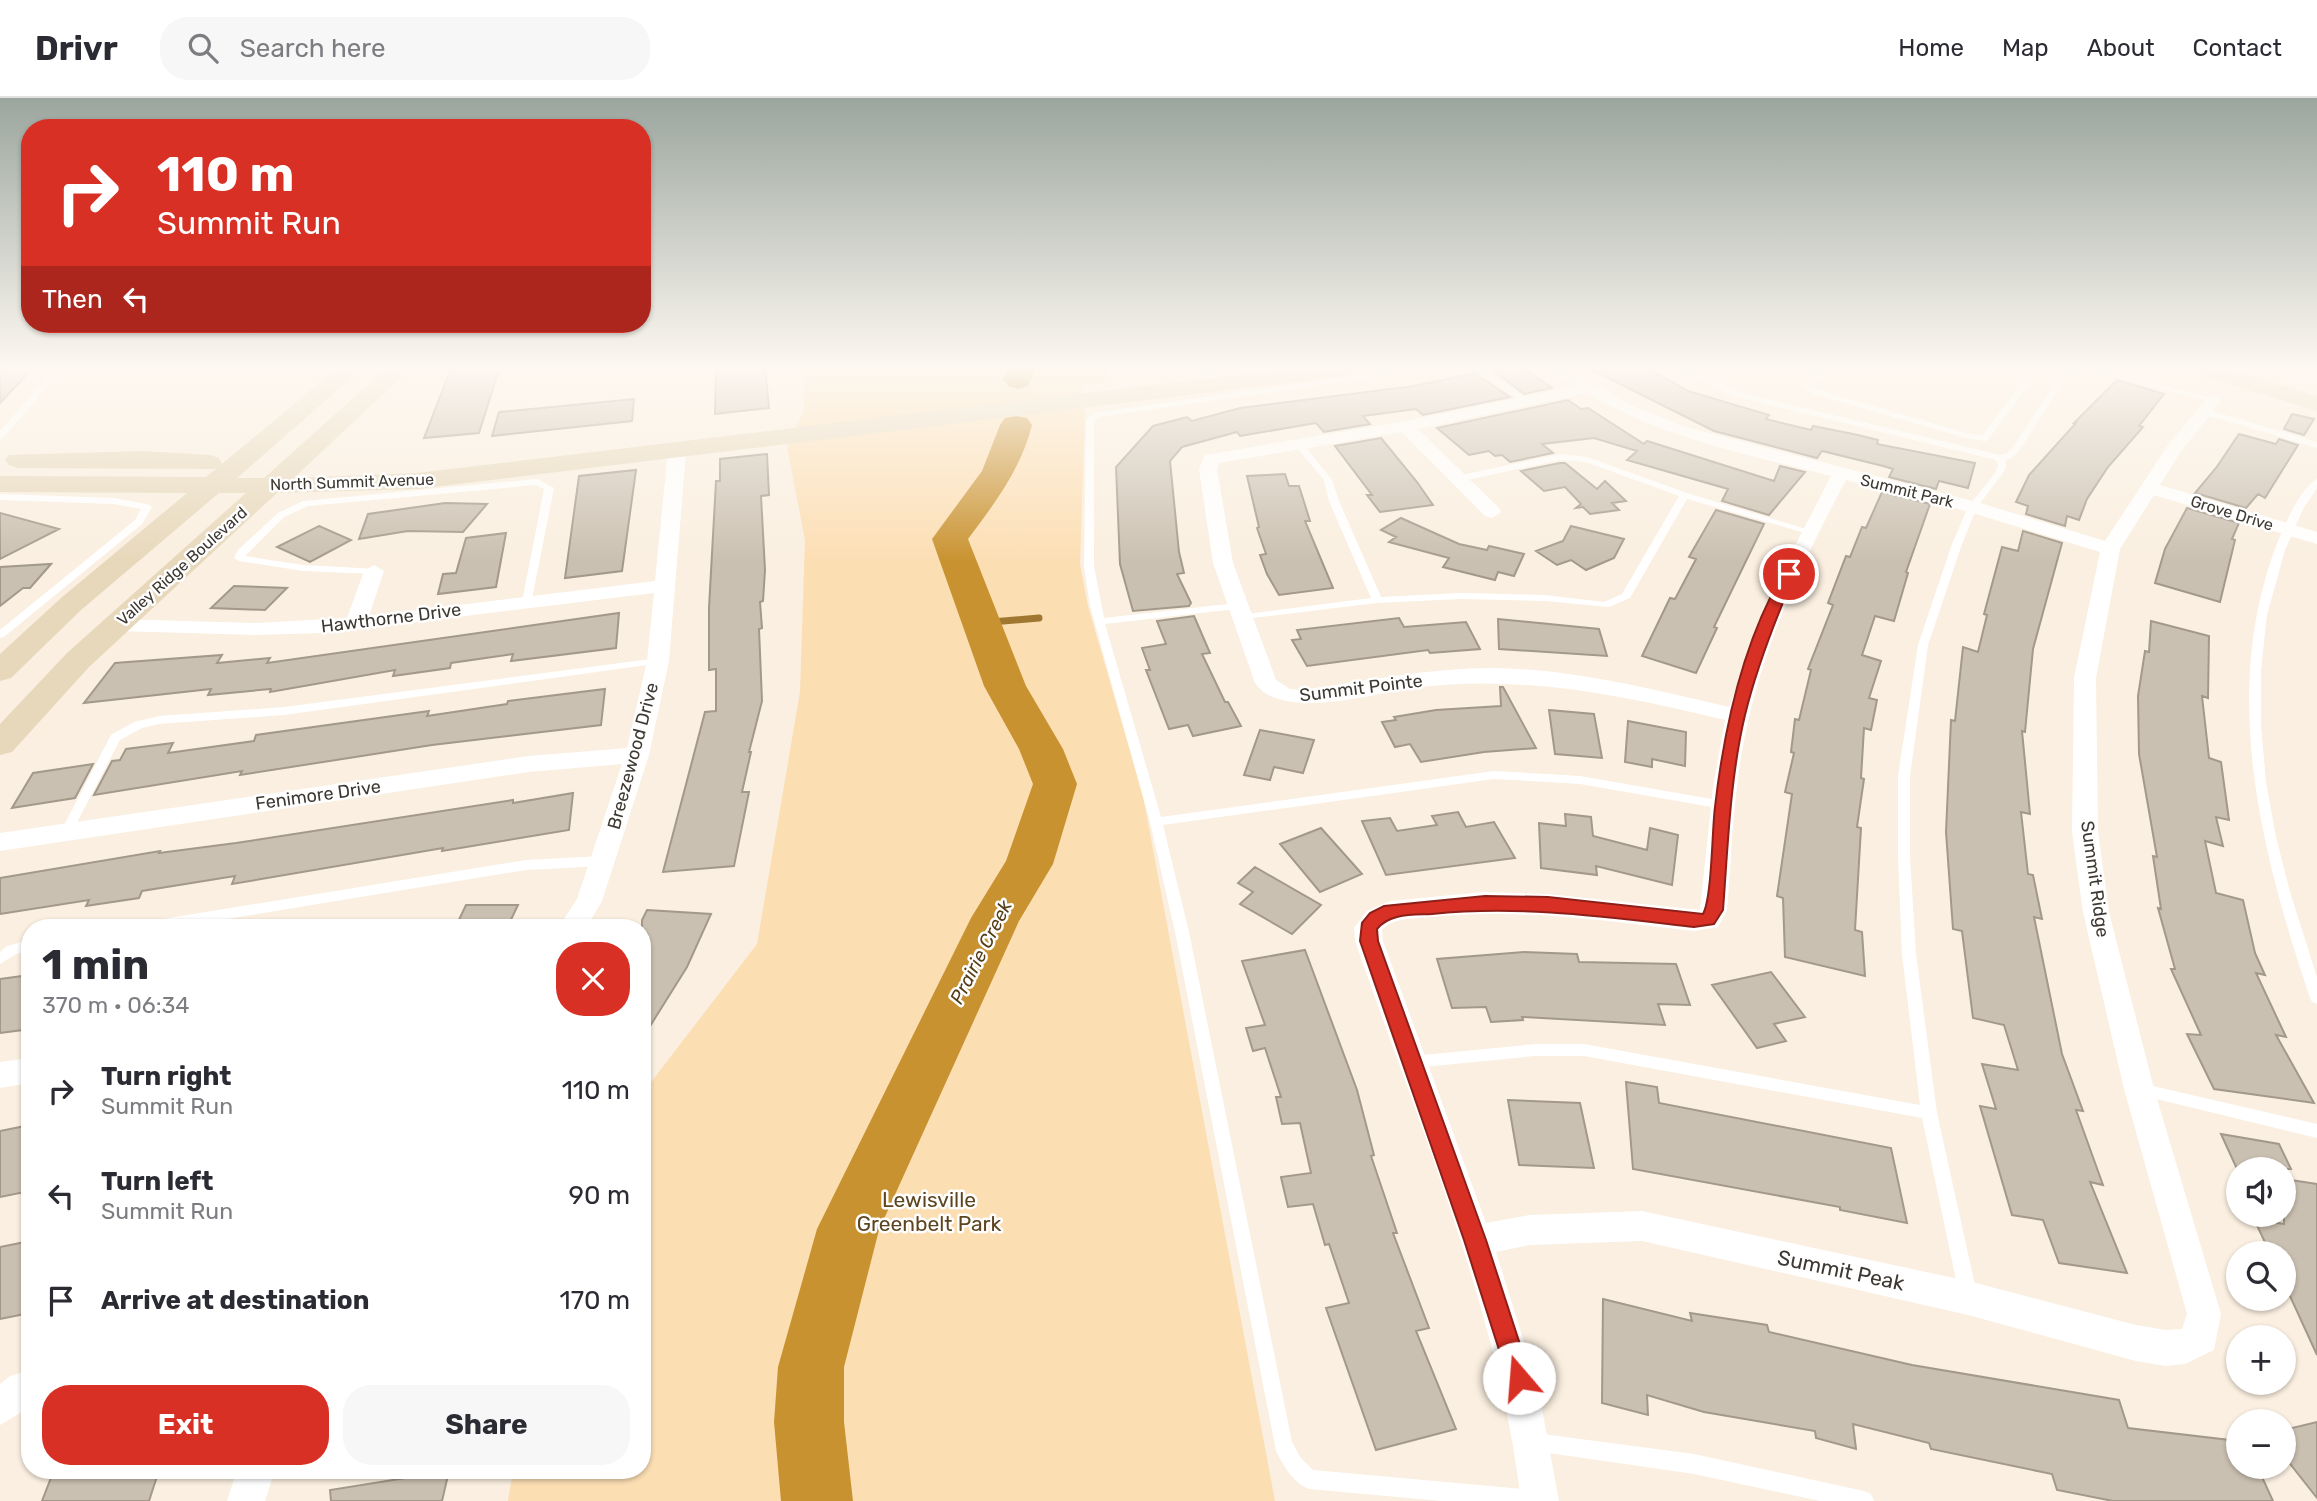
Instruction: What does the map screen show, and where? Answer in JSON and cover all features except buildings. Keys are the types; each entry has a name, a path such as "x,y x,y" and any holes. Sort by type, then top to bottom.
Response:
{"main road":[{"path":"0,671 71,604 277,431"},
{"name":"Valley Ridge Boulevard","path":"6,731 78,660 330,431"},
{"name":"North Summit Avenue","path":"0,484 213,485 281,476 452,463 722,431"},
{"name":"North Summit Avenue","path":"0,461 143,459 238,464 281,476 417,481 677,451 813,431"}],"street":[{"name":"Summit Pointe","path":"1369,431 1217,456 1208,463 1223,563 1238,612 1266,682 1274,690 1287,696 1303,697 1439,679 1522,676 1616,688 1737,716"},
{"path":"1411,431 1492,512"},
{"name":"Summit Park","path":"1682,431 1973,507 2110,549"},
{"name":"Summit Ridge","path":"2190,431 2148,487 2110,549 2085,678 2085,832 2096,912 2139,1089 2204,1314 2201,1338"},
{"name":"Breezewood Drive","path":"577,919 589,901 637,755 658,661 677,451"},
{"path":"1540,1501 1534,1442 1519,1378 1475,1240 1369,941 1368,928 1377,918 1390,911 1485,902 1548,904 1694,921 1708,920 1714,910 1723,806 1737,716 1760,640 1808,531 1841,474"},
{"name":"Grove Drive","path":"2148,487 2317,538"},
{"path":"356,623 374,571"},
{"name":"Hawthorne Drive","path":"117,625 255,629 356,623 664,586"},
{"name":"Fenimore Drive","path":"0,842 530,764 637,755"},
{"path":"0,1075 21,1072"},
{"name":"Summit Peak","path":"1475,1240 1530,1230 1642,1226 1968,1298 2146,1345 2165,1348 2185,1346 2201,1338"},
{"path":"0,1407 21,1391"},
{"path":"246,1501 253,1479"}],"lane":[{"path":"1091,431 1089,566 1100,622 1156,822 1184,945 1283,1444 1293,1464 1309,1479 1540,1501"},
{"path":"1891,431 2000,458 2009,456 2027,431"},
{"path":"1953,431 1985,438 1990,431"},
{"path":"2280,431 2317,445"},
{"path":"1297,442 1328,480 1377,600"},
{"path":"1457,479 1560,457 1587,460 1684,495 1808,531"},
{"path":"1968,1298 1930,1113 1909,954 1903,857 1904,776 1923,645 1943,580 1973,507 1999,473 2002,466 2000,458"},
{"path":"374,571 303,568 239,558 241,552 281,515 306,503 537,482 549,488 527,602"},
{"path":"2317,482 2286,529 2264,595 2256,644 2258,771 2277,862 2317,998"},
{"path":"1100,622 1377,600 1533,598 1605,606 1626,597 1684,495"},
{"path":"0,497 114,501 143,504 147,508 139,522 0,635"},
{"path":"67,831 115,738 138,724 284,710 658,661"},
{"path":"1156,822 1494,775 1602,781 1723,806"},
{"path":"193,919 526,865 603,861"},
{"path":"0,959 12,950 21,948"},
{"path":"1413,1062 1535,1050 1584,1050 1930,1113"},
{"path":"2139,1089 2317,1131"},
{"path":"1534,1442 1695,1464 1864,1501"}],"green space":[{"name":"Lewisville Greenbelt Park","path":"794,431 1084,431 1080,564 1088,606 1143,796 1275,1501 508,1501 512,1479 651,1479 651,1082 757,944 800,692 805,540 787,447"}],"waterway":[{"name":"Prairie Creek","path":"817,1501 809,1422 811,1367 848,1229 996,918 1029,864 1055,784 1041,749 1005,686 950,539 998,471 1014,431"},
{"path":"980,623 1039,618"}],"route":[{"path":"1519,1378 1475,1240 1369,941 1368,928 1377,918 1390,911 1485,902 1548,904 1694,921 1708,920 1714,910 1723,806 1737,716 1760,640 1789,574"}]}
